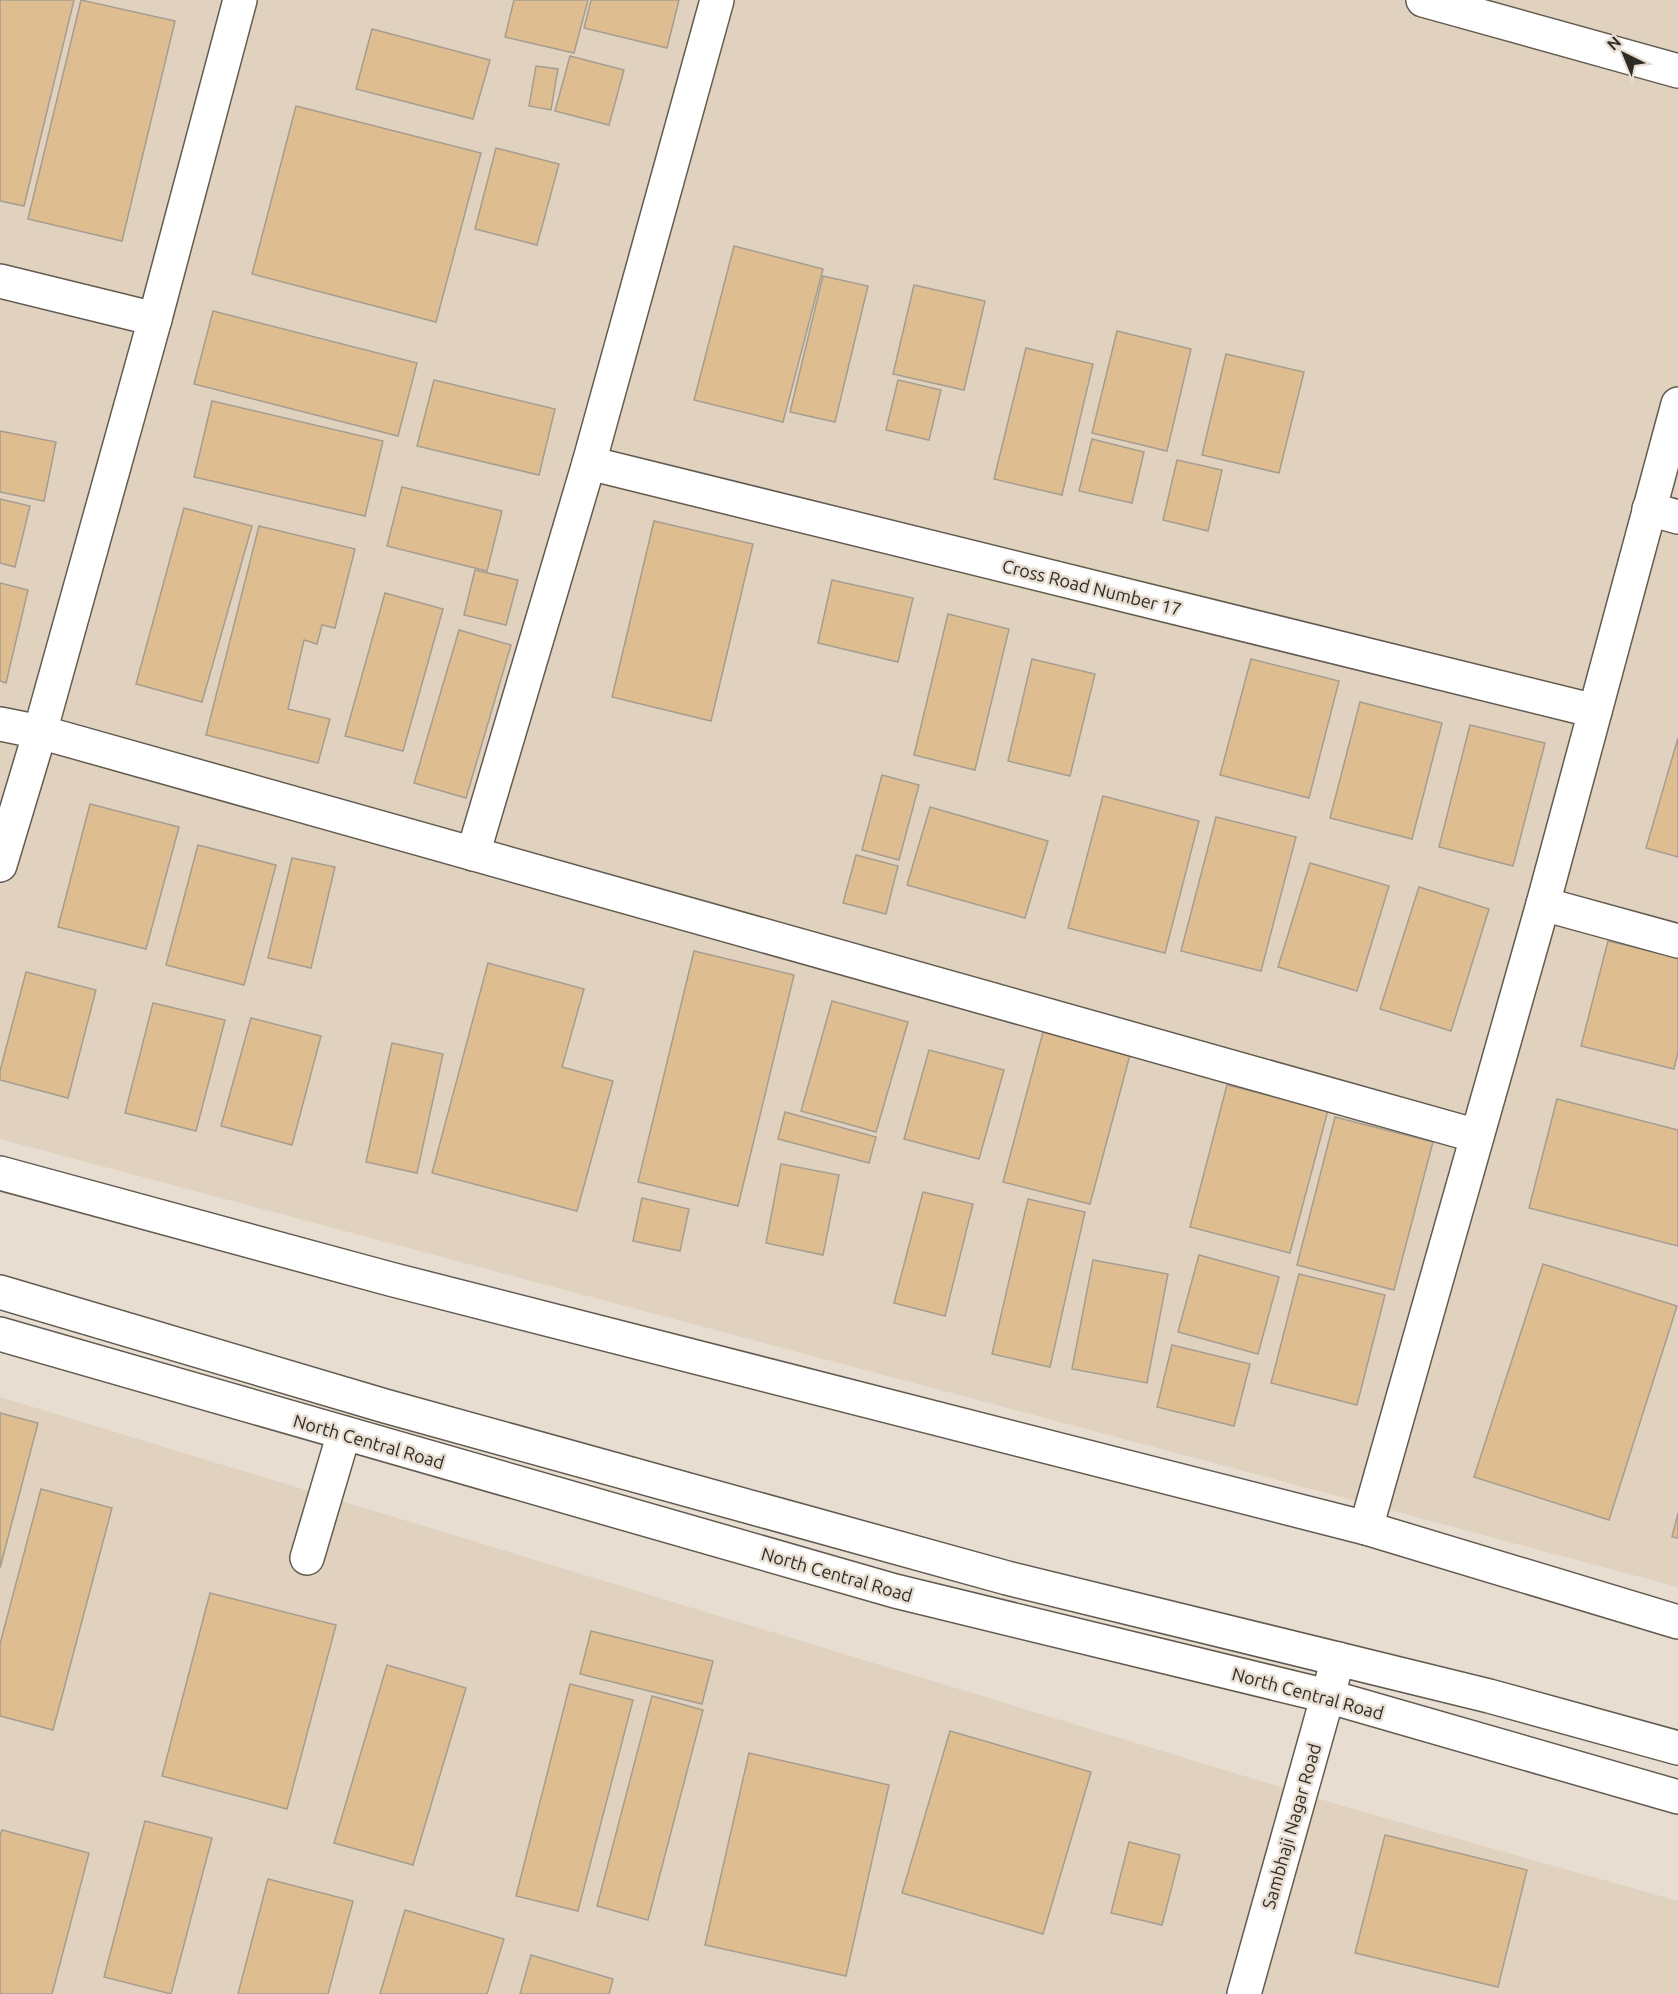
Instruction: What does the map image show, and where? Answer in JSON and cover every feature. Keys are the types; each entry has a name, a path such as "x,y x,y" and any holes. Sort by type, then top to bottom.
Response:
{"street":[{"path":"0,865 40,732 155,319 240,0"},
{"path":"473,854 589,463 717,0"},
{"path":"1423,0 1678,71"},
{"path":"0,281 155,319"},
{"path":"1366,1528 1543,904 1595,711 1664,513 1678,404"},
{"name":"Cross Road Number 17","path":"589,463 1595,711"},
{"path":"0,724 40,732 1477,1136"},
{"path":"1543,904 1678,941"},
{"path":"0,1173 390,1279 1366,1528 1678,1622"},
{"path":"0,1292 385,1406 1007,1578 1489,1696 1678,1748"},
{"name":"North Central Road","path":"0,1334 895,1591 1327,1696 1678,1797"},
{"path":"307,1558 344,1433"},
{"name":"Sambhaji Nagar Road","path":"1244,1994 1338,1659"}],"shaded area":[{"path":"0,0 1678,0 1678,1587 0,1139"},
{"path":"0,1397 1346,1807 1678,1901 1678,1994 0,1994"}],"building":[{"path":"0,0 74,0 24,206 0,201"},
{"path":"81,0 175,21 122,241 28,219"},
{"path":"514,0 588,0 574,53 505,37"},
{"path":"591,0 679,0 667,48 584,28"},
{"path":"372,29 490,60 473,119 356,89"},
{"path":"570,56 624,70 609,125 555,111"},
{"path":"536,66 558,69 551,110 529,106"},
{"path":"296,106 481,153 436,322 252,274"},
{"path":"496,148 559,164 537,245 475,229"},
{"path":"734,246 823,269 783,422 694,400"},
{"path":"823,276 868,286 835,422 790,412"},
{"path":"914,285 985,301 964,390 893,374"},
{"path":"213,311 417,363 398,436 194,384"},
{"path":"1117,331 1191,349 1167,451 1092,433"},
{"path":"1026,348 1093,364 1062,495 994,479"},
{"path":"1226,354 1304,372 1279,473 1202,455"},
{"path":"434,380 555,409 539,475 417,446"},
{"path":"898,380 941,390 929,440 886,430"},
{"path":"212,401 383,441 365,516 194,477"},
{"path":"0,431 56,442 44,501 0,492"},
{"path":"1092,439 1144,452 1132,503 1079,491"},
{"path":"1177,460 1222,470 1208,531 1163,520"},
{"path":"402,487 502,511 487,571 387,546"},
{"path":"0,499 30,506 15,567 0,563"},
{"path":"184,508 252,526 202,702 136,684"},
{"path":"654,521 753,544 711,721 612,697"},
{"path":"259,526 355,549 335,628 322,625 317,644 304,640 288,709 330,719 318,763 206,735"},
{"path":"475,570 518,580 506,625 464,615"},
{"path":"832,580 913,598 898,662 818,643"},
{"path":"0,583 28,590 6,683 0,681"},
{"path":"385,593 443,609 403,751 345,736"},
{"path":"948,614 1009,629 975,770 914,755"},
{"path":"459,630 511,645 466,798 414,783"},
{"path":"1032,659 1095,674 1070,776 1008,761"},
{"path":"1251,659 1339,681 1309,798 1220,775"},
{"path":"1360,702 1442,723 1412,839 1330,818"},
{"path":"1470,725 1545,743 1513,866 1439,847"},
{"path":"1678,738 1678,857 1646,848"},
{"path":"882,775 919,785 899,860 862,850"},
{"path":"1103,796 1199,821 1165,953 1068,928"},
{"path":"90,804 179,827 146,949 58,927"},
{"path":"930,807 1048,841 1025,918 907,885"},
{"path":"1216,817 1296,837 1261,971 1181,951"},
{"path":"198,845 276,865 244,985 166,965"},
{"path":"856,855 898,866 886,914 843,903"},
{"path":"292,858 335,867 311,968 268,958"},
{"path":"1310,863 1389,886 1357,991 1278,967"},
{"path":"1419,887 1489,909 1451,1031 1380,1009"},
{"path":"1608,941 1678,958 1678,1052 1674,1069 1581,1046"},
{"path":"694,951 794,975 738,1206 638,1182"},
{"path":"488,963 584,989 562,1067 613,1081 577,1211 432,1173"},
{"path":"26,972 96,990 68,1098 0,1080 0,1071"},
{"path":"832,1001 908,1022 876,1132 801,1111"},
{"path":"153,1003 225,1020 196,1131 125,1113"},
{"path":"251,1018 321,1036 292,1145 221,1126"},
{"path":"1043,1032 1130,1055 1090,1204 1003,1182"},
{"path":"392,1043 443,1054 417,1173 366,1162"},
{"path":"929,1050 1004,1070 979,1159 904,1139"},
{"path":"1227,1085 1328,1110 1290,1253 1190,1227"},
{"path":"1557,1099 1678,1130 1678,1246 1529,1208"},
{"path":"785,1112 876,1137 869,1163 778,1139"},
{"path":"1335,1117 1433,1142 1394,1290 1297,1265"},
{"path":"781,1164 839,1175 823,1255 766,1243"},
{"path":"923,1192 973,1204 945,1316 894,1303"},
{"path":"642,1198 689,1209 680,1251 633,1241"},
{"path":"1028,1199 1085,1212 1050,1367 992,1354"},
{"path":"1199,1255 1279,1277 1258,1354 1178,1332"},
{"path":"1093,1260 1168,1274 1147,1383 1072,1369"},
{"path":"1543,1264 1677,1306 1609,1520 1474,1477"},
{"path":"1299,1274 1385,1295 1357,1405 1271,1383"},
{"path":"1172,1345 1250,1364 1234,1426 1157,1407"},
{"path":"0,1413 38,1423 0,1568"},
{"path":"41,1489 112,1508 53,1730 0,1716 0,1644"},
{"path":"1678,1513 1678,1538 1672,1537"},
{"path":"210,1593 336,1625 287,1809 162,1776"},
{"path":"591,1631 713,1661 702,1704 580,1674"},
{"path":"387,1665 466,1688 413,1865 334,1843"},
{"path":"570,1684 633,1700 578,1911 516,1896"},
{"path":"652,1696 703,1710 648,1920 597,1906"},
{"path":"950,1731 1091,1772 1043,1934 902,1893"},
{"path":"749,1753 889,1785 846,1976 705,1945"},
{"path":"145,1821 212,1838 171,1994 104,1977"},
{"path":"2,1830 89,1853 52,1994 0,1994 0,1836"},
{"path":"1385,1835 1527,1870 1498,1987 1355,1953"},
{"path":"1129,1842 1180,1855 1162,1925 1111,1913"},
{"path":"268,1879 353,1901 328,1994 238,1994"},
{"path":"405,1910 504,1939 487,1994 380,1994"},
{"path":"531,1955 613,1979 609,1994 520,1994"}]}
